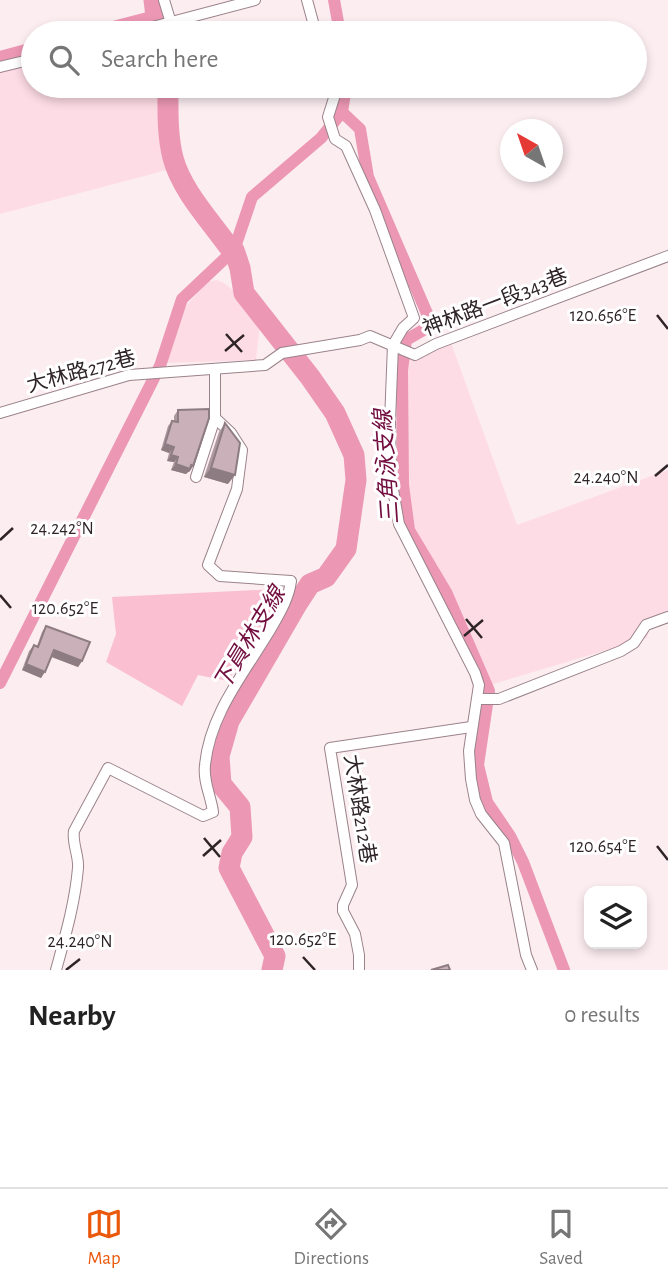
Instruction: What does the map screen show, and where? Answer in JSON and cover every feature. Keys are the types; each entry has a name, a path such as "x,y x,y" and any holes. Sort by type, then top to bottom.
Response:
{"street":[{"path":"164,0 170,21"},
{"path":"178,21 255,0"},
{"path":"307,0 313,21"},
{"path":"0,67 21,61"},
{"path":"334,98 328,117 335,139 346,146 375,210 414,318 403,328 393,345 390,478 399,524 475,673 478,699 468,751 475,800 481,814 504,843 526,955 532,970"},
{"name":"神林路一段343巷","path":"215,370 265,365 282,353 370,336 415,355 436,344 668,256"},
{"name":"大林路272巷","path":"0,413 129,375 175,370 215,370"},
{"path":"195,477 215,418 215,370"},
{"path":"56,970 68,924 78,867 77,851 72,841 74,831 108,768 203,816 212,812 205,785 204,766 209,737 226,700 258,652 290,593 291,581 219,576 208,565 237,489 243,450 231,433 215,418"},
{"path":"478,699 499,699 621,651 634,643 646,625 668,617"},
{"name":"大林路212巷","path":"359,970 355,934 343,911 352,884 330,748 471,727"}],"shaded area":[{"path":"21,65 21,98 162,98 167,170 0,214 0,71"},
{"path":"217,280 239,295 260,322 256,360 165,363 187,305 207,282"},
{"path":"450,340 517,525 668,470 668,616 651,622 647,638 490,685 437,565 429,560 407,513 401,358"},
{"path":"279,589 270,617 228,681 198,675 182,706 106,662 116,634 112,597"}],"building":[{"path":"209,409 209,418 193,466 191,465 190,469 176,464 178,457 171,455 174,447 165,444 172,421 178,422 178,410"},
{"path":"225,423 240,443 235,475 211,468"},
{"path":"46,626 90,642 82,661 54,650 45,672 26,664 34,645 38,647"},
{"path":"448,965 450,970 431,970"}],"waterway":[{"name":"下員林支線","path":"154,0 157,21"},
{"name":"三角泳支線","path":"334,0 338,21"},
{"path":"136,21 155,16"},
{"path":"0,57 21,51"},
{"name":"下員林支線","path":"168,98 171,149 183,182 205,215 234,250 244,293 335,413 354,455 356,480 346,549 326,577 310,584 297,604 229,721 219,756 221,784 240,807 242,837 232,853 229,868 275,956 272,970"},
{"name":"三角泳支線","path":"344,98 342,112 360,129 368,177 432,325 406,340 402,370 403,485 409,530 446,592 489,691 478,765 487,802 510,836 523,862 564,970"},
{"path":"0,683 160,366 182,299 234,250 252,197 321,138 342,112"}]}
